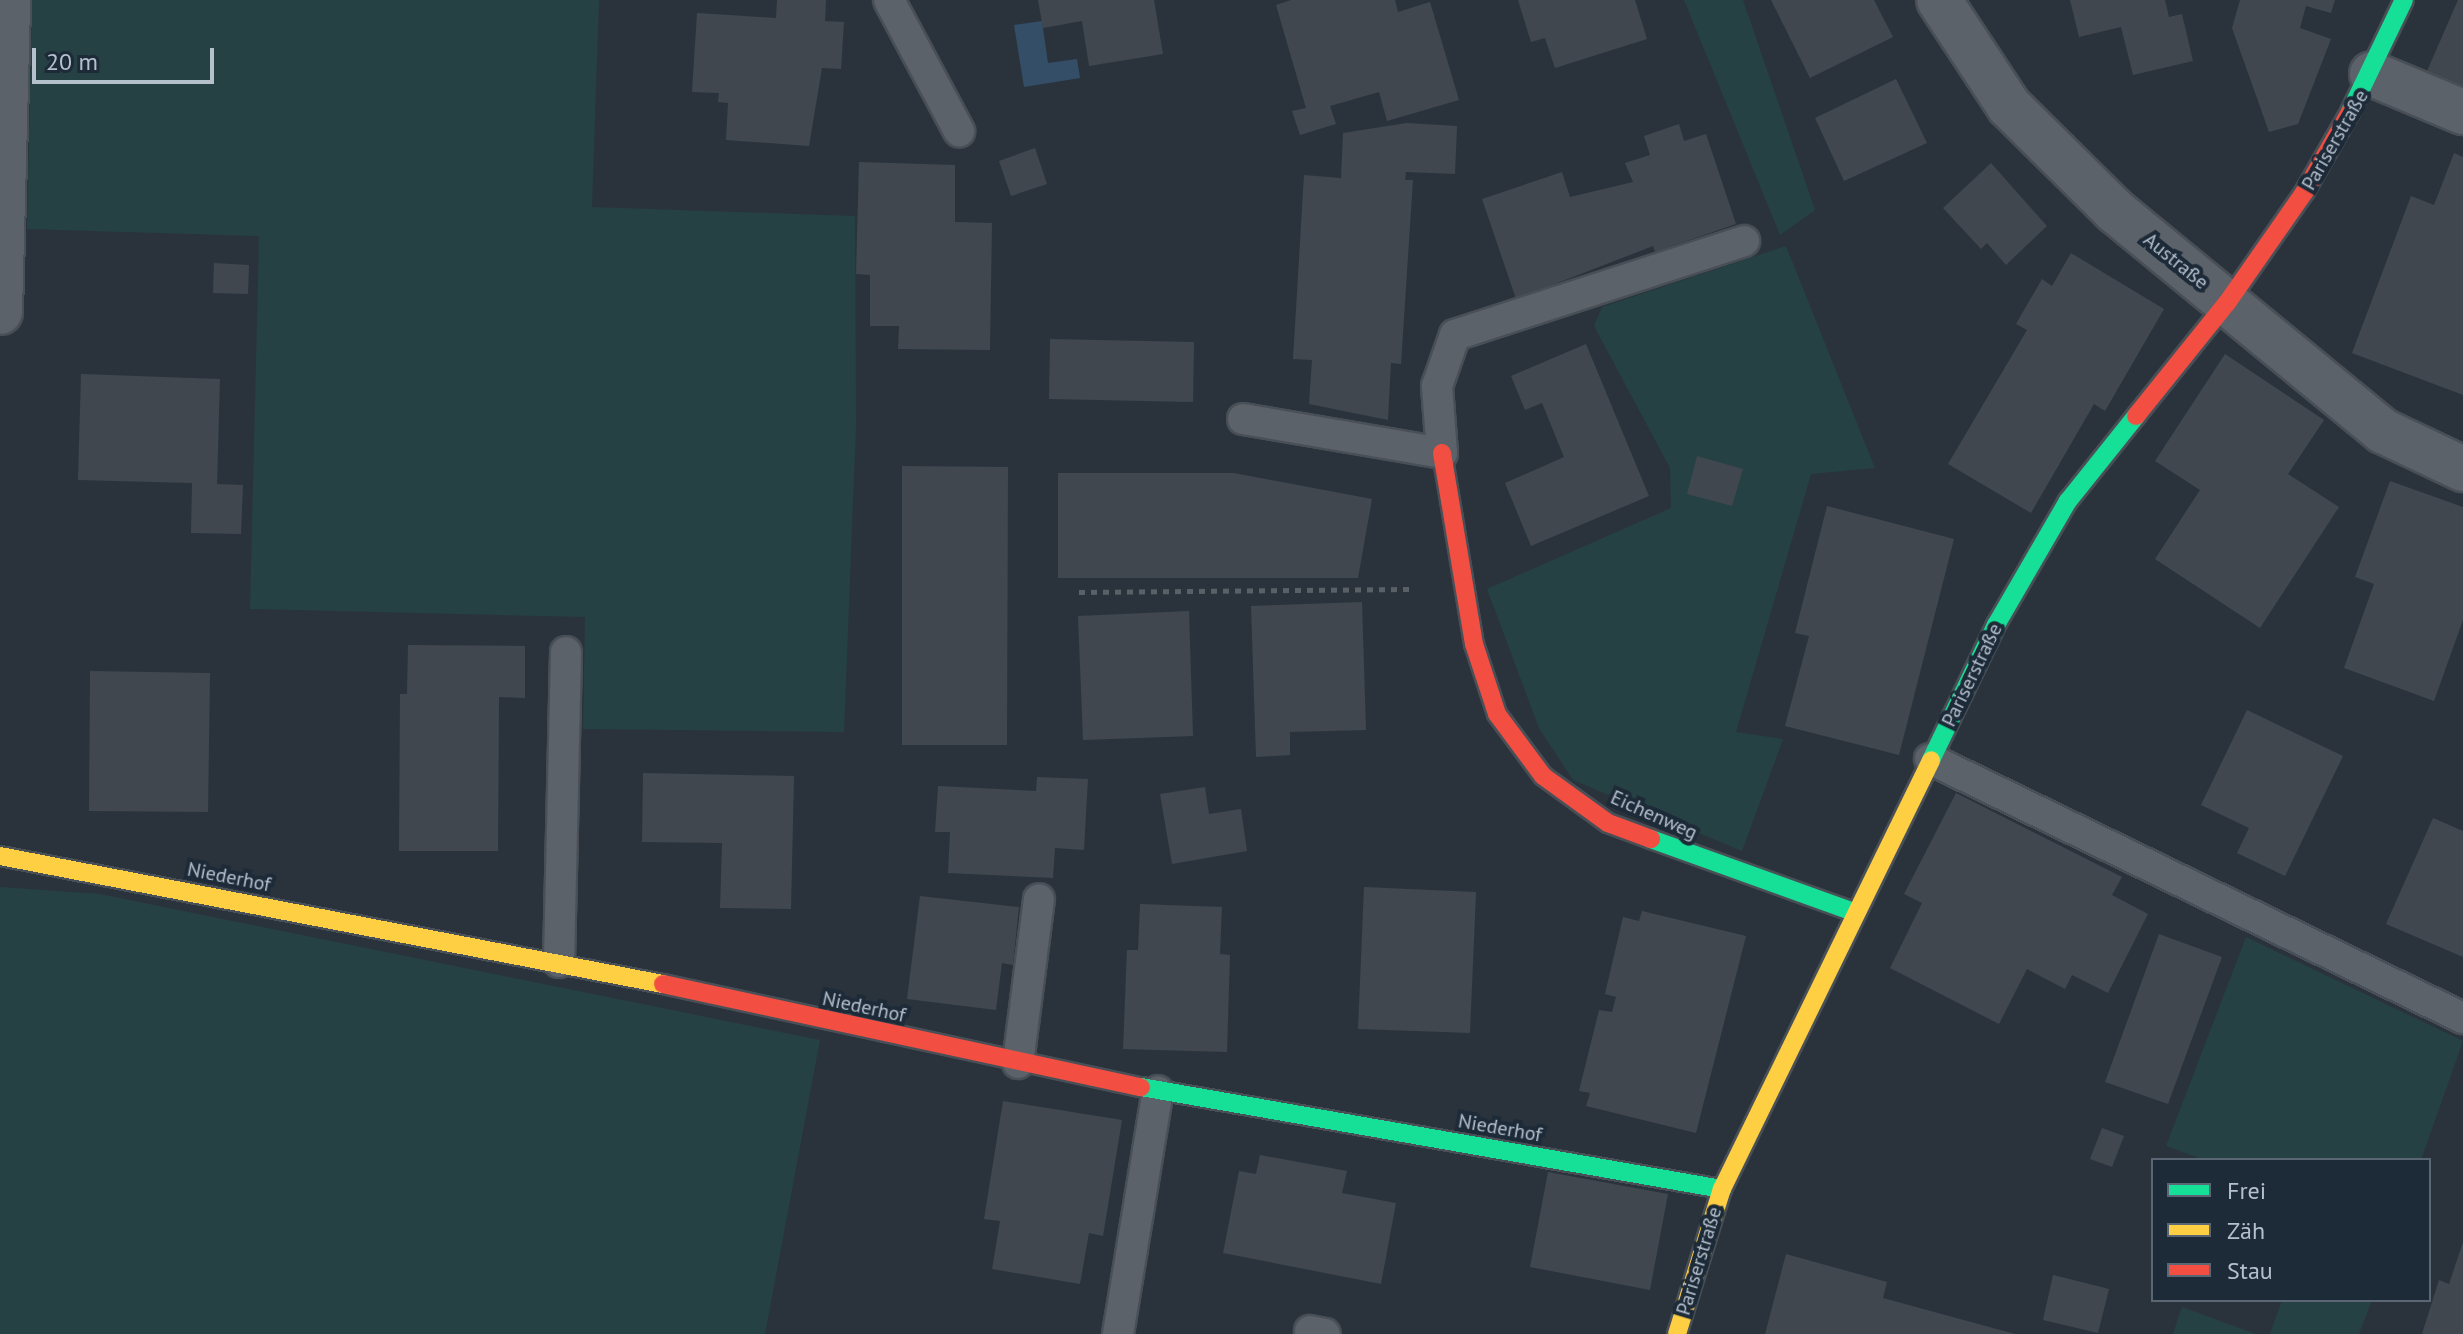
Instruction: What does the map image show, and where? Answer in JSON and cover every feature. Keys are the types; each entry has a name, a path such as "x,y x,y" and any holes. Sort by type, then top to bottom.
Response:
{"street":[{"path":"0,312 8,0"},
{"name":"Austraße","path":"1939,0 2009,106 2115,211 2383,431 2463,469"},
{"name":"Pariserstraße","path":"1677,1334 1722,1189 1996,625 2068,501 2227,303 2305,191 2372,74 2404,0"},
{"name":"Pariserstraße","path":"2372,74 2463,112"},
{"name":"Eichenweg","path":"1442,453 1462,589 1497,714 1543,776 1608,823 1854,912"},
{"name":"Niederhof","path":"0,856 559,962 1158,1091 1722,1189"}],"lane":[{"path":"889,0 959,131"},
{"path":"1243,419 1442,453 1437,386 1455,335 1744,241"},
{"path":"559,962 566,652"},
{"path":"1930,759 2463,1018"},
{"path":"1018,1063 1039,899"},
{"path":"1118,1334 1158,1091"}],"path":[{"path":"1079,592 1462,589"}],"green space":[{"path":"32,0 599,0 592,207 855,216 856,425 844,732 583,729 585,617 250,609 259,236 27,229"},
{"path":"1684,0 1743,0 1815,210 1780,235"},
{"path":"1786,246 1875,468 1811,474 1736,732 1783,739 1742,851 1573,780 1539,728 1487,589 1671,508 1670,468 1594,326 1602,307"},
{"path":"0,887 100,894 820,1040 765,1334 0,1334"},
{"path":"2246,937 2463,1041 2422,1158 2199,1158 2166,1146"},
{"path":"2281,1302 2371,1302 2359,1334 2270,1334"},
{"path":"2182,1307 2256,1334 2173,1334"}],"water":[{"path":"1042,21 1048,63 1077,59 1080,78 1024,87 1014,25"}],"building":[{"path":"777,0 826,0 825,21 844,22 841,69 822,68 809,146 726,140 728,103 718,102 719,93 692,92 697,13 776,18"},
{"path":"1038,0 1154,0 1163,54 1089,66 1082,21 1043,28"},
{"path":"1291,0 1395,0 1398,12 1430,2 1459,100 1387,121 1379,92 1330,106 1336,124 1300,135 1292,111 1306,108 1276,5"},
{"path":"1518,0 1635,0 1647,39 1555,68 1545,38 1531,42"},
{"path":"1771,0 1874,0 1893,37 1810,78"},
{"path":"2070,0 2165,0 2169,17 2182,14 2193,61 2133,75 2121,27 2079,37"},
{"path":"2240,0 2335,0 2331,13 2306,6 2300,28 2331,39 2298,124 2269,132 2232,28"},
{"path":"2458,0 2463,0 2463,86 2427,71"},
{"path":"1896,79 1927,143 1844,181 1815,118"},
{"path":"1407,123 1457,126 1455,174 1406,172 1405,180 1413,180 1401,364 1391,363 1388,420 1309,404 1312,360 1293,359 1304,175 1341,178 1343,133"},
{"path":"1679,124 1684,141 1706,134 1736,224 1655,252 1653,246 1516,299 1482,199 1562,172 1570,197 1633,182 1625,163 1650,155 1644,136"},
{"path":"1035,148 1047,184 1011,196 999,161"},
{"path":"2454,153 2463,157 2463,395 2352,353 2411,196 2434,205"},
{"path":"859,162 955,165 955,222 992,223 990,350 898,349 899,326 870,326 870,275 856,274"},
{"path":"1991,163 2047,226 2006,265 1987,243 1981,249 1943,208"},
{"path":"2071,253 2164,309 2105,411 2094,404 2031,513 1948,464 2027,330 2016,324 2042,279 2052,286"},
{"path":"214,263 249,265 248,294 213,293"},
{"path":"1050,339 1194,342 1193,402 1049,399"},
{"path":"1586,344 1649,496 1531,546 1505,483 1564,457 1542,403 1525,410 1511,376"},
{"path":"2225,354 2324,420 2288,474 2339,507 2260,628 2155,559 2200,490 2155,461"},
{"path":"81,374 220,379 217,484 243,485 241,534 191,533 192,483 78,480"},
{"path":"1697,456 1743,469 1732,506 1687,494"},
{"path":"902,466 1008,467 1007,745 902,745"},
{"path":"1058,473 1234,473 1372,499 1358,578 1058,578"},
{"path":"2390,481 2463,507 2463,620 2434,701 2344,668 2374,584 2355,577"},
{"path":"1827,506 1954,539 1899,755 1785,726 1809,636 1795,633"},
{"path":"1362,602 1366,730 1290,732 1290,755 1256,757 1251,606"},
{"path":"1189,611 1193,736 1083,740 1078,616"},
{"path":"408,645 525,646 525,698 499,697 498,851 399,851 400,694 407,694"},
{"path":"90,671 210,673 208,812 89,811"},
{"path":"2247,710 2343,756 2285,876 2237,853 2249,828 2201,805"},
{"path":"643,773 794,776 791,909 720,908 722,843 642,842"},
{"path":"1037,777 1088,779 1084,850 1055,848 1053,878 948,873 950,832 935,832 938,786 1036,791"},
{"path":"1205,787 1209,814 1241,809 1247,851 1172,864 1160,794"},
{"path":"1956,793 2122,877 2112,895 2148,914 2108,993 2072,975 2065,989 2027,969 1999,1024 1890,968 1922,903 1904,894"},
{"path":"2433,818 2463,831 2463,957 2386,924"},
{"path":"1364,887 1476,892 1470,1033 1358,1029"},
{"path":"920,896 1019,907 1013,965 1002,963 996,1010 907,999"},
{"path":"1140,904 1222,907 1220,954 1230,955 1227,1052 1123,1049 1127,950 1138,950"},
{"path":"1642,911 1746,936 1696,1133 1586,1106 1590,1093 1579,1091 1599,1010 1612,1012 1616,997 1605,994 1623,917 1639,921"},
{"path":"2159,934 2222,957 2168,1104 2105,1082"},
{"path":"1003,1101 1122,1120 1103,1236 1089,1233 1080,1284 992,1269 1000,1221 984,1219"},
{"path":"2102,1128 2124,1136 2112,1167 2090,1159"},
{"path":"1260,1155 1347,1171 1342,1193 1396,1203 1381,1284 1223,1253 1239,1171 1256,1174"},
{"path":"1548,1172 1668,1194 1650,1290 1530,1267"},
{"path":"2463,1242 2463,1334 2422,1334 2439,1280 2449,1284"},
{"path":"1786,1254 1887,1282 1883,1298 2015,1334 1765,1334"},
{"path":"2053,1275 2109,1289 2098,1333 2043,1320"}],"traffic: fast":[{"path":"2350,112 2404,0"},
{"path":"1931,760 1996,625 2068,501 2136,416"},
{"path":"1651,839 1854,912"},
{"path":"1141,1087 1722,1189"}],"traffic: slow":[{"path":"1677,1334 1722,1189 1931,760"},
{"path":"0,856 663,984"}],"traffic: jam":[{"path":"2136,416 2227,303 2305,191 2350,112"},
{"path":"1442,453 1474,644 1497,714 1543,776 1608,823 1651,839"},
{"path":"663,984 1141,1087"}]}
